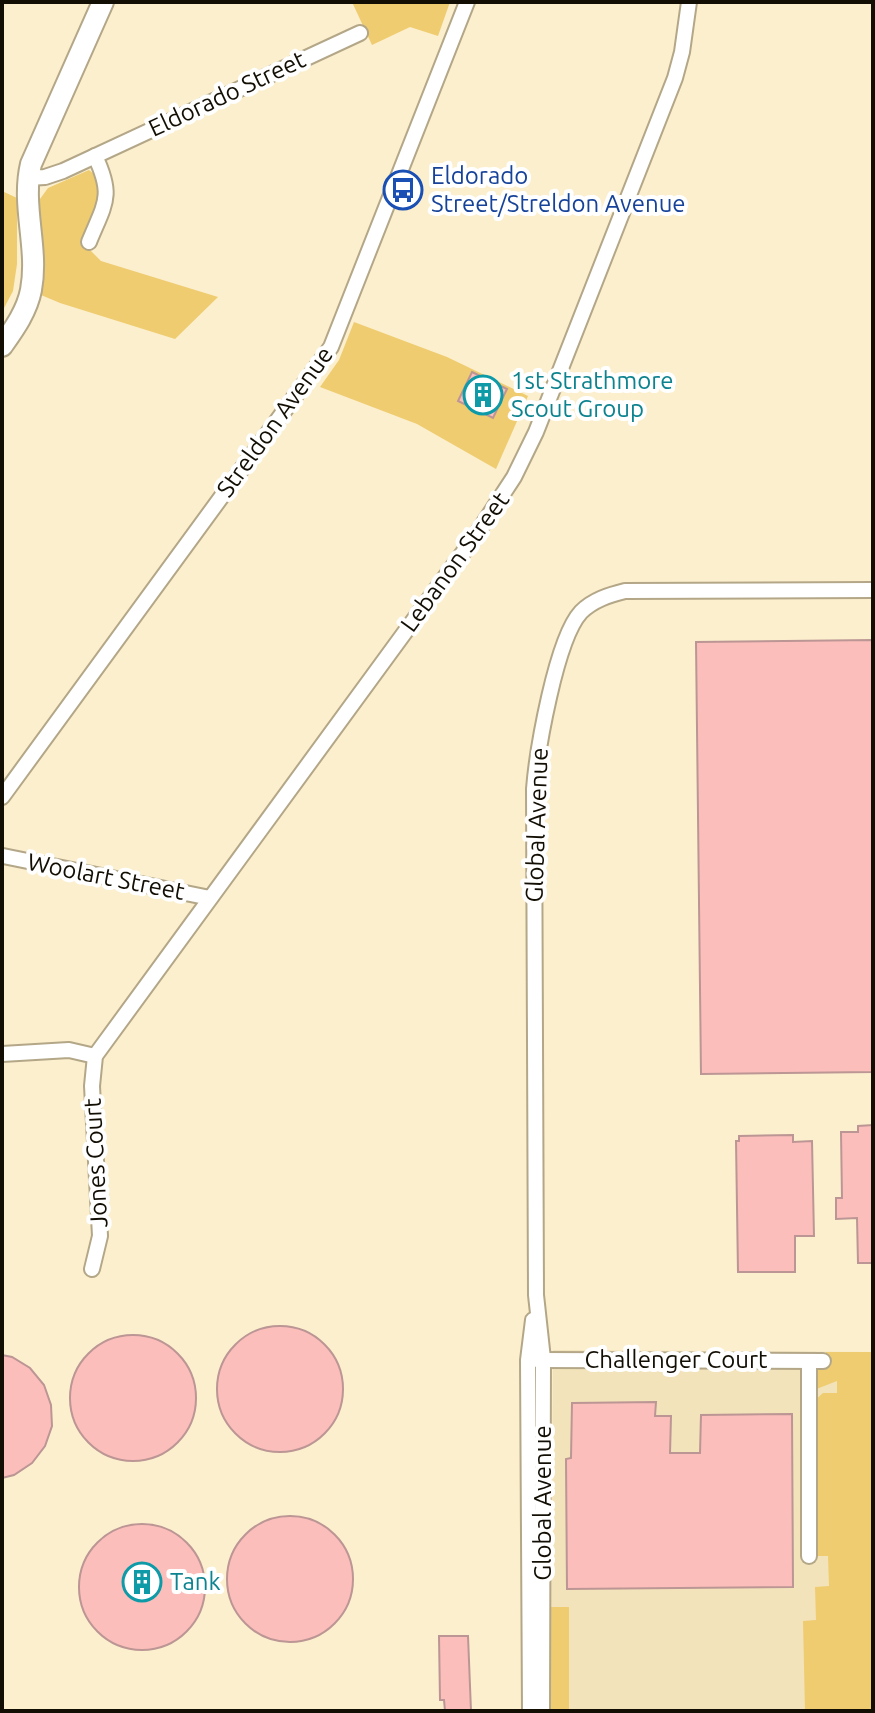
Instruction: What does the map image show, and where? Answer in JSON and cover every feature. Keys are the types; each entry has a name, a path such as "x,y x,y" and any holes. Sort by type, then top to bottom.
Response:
{"main road":[{"path":"2,346 21,317 31,291 27,178 103,2"}],"street":[{"name":"Streldon Avenue","path":"2,797 331,347 467,2"},
{"name":"Lebanon Street","path":"95,1056 485,522 521,465 675,78 689,2"},
{"name":"Eldorado Street","path":"27,178 53,175 360,33"},
{"path":"89,242 108,191 95,156"},
{"name":"Global Avenue","path":"530,1711 536,1360 534,789 537,747 566,638 581,613 602,597 625,591 873,590"},
{"name":"Woolart Street","path":"3,856 210,898"},
{"path":"2,1054 69,1050 95,1056"},
{"name":"Jones Court","path":"92,1269 100,1236 92,1086 95,1056"},
{"name":"Global Avenue","path":"536,1360 542,1711"},
{"name":"Challenger Court","path":"536,1360 816,1361 809,1556"}],"shaded area":[{"path":"352,2 450,2 438,36 410,27 372,45"},
{"path":"89,170 99,178 103,193 84,244 101,261 218,297 175,339 41,295 40,199 48,188"},
{"path":"2,191 17,198 17,264 13,291 2,312"},
{"path":"354,322 447,357 528,396 496,469 417,424 320,387 339,360"},
{"path":"553,1350 873,1352 873,1711 550,1711"},
{"path":"826,1352 873,1352 873,1711 805,1711 803,1621 816,1620 815,1587 829,1586 828,1556 815,1556 814,1401 823,1393 837,1393 837,1381 814,1390 815,1370 826,1369"},
{"path":"551,1607 569,1607 569,1711 550,1711"}],"building":[{"name":"1st Strathmore Scout Group","path":"472,372 507,389 493,418 458,401"},
{"path":"873,640 873,1072 701,1074 696,642"},
{"path":"873,1125 873,1263 858,1263 857,1218 836,1219 836,1198 842,1198 841,1132 858,1132 858,1126"},
{"path":"793,1135 793,1142 812,1141 814,1236 795,1236 795,1272 738,1272 736,1141 739,1141 739,1136"},
{"path":"280,1326 304,1330 325,1344 339,1365 343,1389 339,1413 325,1434 304,1448 280,1452 256,1448 235,1434 221,1413 217,1389 221,1365 235,1344 256,1330"},
{"path":"133,1335 157,1339 178,1353 192,1374 196,1398 192,1422 178,1443 157,1457 133,1461 109,1457 88,1443 74,1422 70,1398 74,1374 88,1353 109,1339"},
{"path":"2,1355 30,1368 44,1385 51,1405 52,1426 45,1446 32,1463 14,1475 2,1478"},
{"path":"656,1402 655,1416 671,1416 670,1453 700,1453 701,1415 792,1414 793,1587 567,1589 566,1459 571,1458 572,1403"},
{"name":"Tank","path":"290,1516 314,1520 335,1534 349,1555 353,1579 349,1603 335,1624 314,1638 290,1642 266,1638 245,1624 231,1603 227,1579 231,1555 245,1534 266,1520"},
{"name":"Tank","path":"142,1524 166,1528 187,1542 201,1563 205,1587 201,1611 187,1632 166,1646 142,1650 118,1646 97,1632 83,1611 79,1587 83,1563 97,1542 118,1528"},
{"path":"439,1636 468,1636 471,1711 445,1711 444,1700 440,1700"}],"place":[{"name":"Eldorado Street/Streldon Avenue","path":"403,190"},
{"name":"1st Strathmore Scout Group","path":"483,395"},
{"name":"Tank","path":"142,1582"}]}
